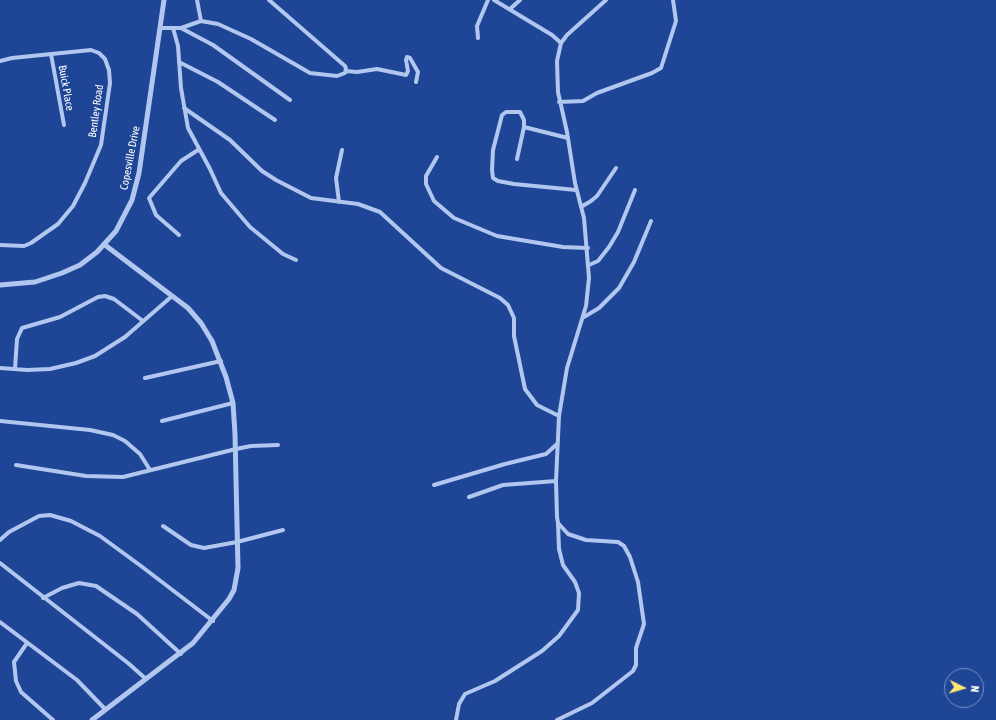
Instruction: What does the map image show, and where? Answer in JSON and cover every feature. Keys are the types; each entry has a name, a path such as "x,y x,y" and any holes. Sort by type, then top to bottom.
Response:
{"street":[{"name":"Copesville Drive","path":"0,285 24,284 56,275 80,265 105,245 120,225 136,189 164,0"},
{"path":"197,0 201,21"},
{"path":"269,0 345,66 346,71"},
{"path":"478,38 477,26 488,0"},
{"path":"494,0 552,35 561,44"},
{"path":"510,9 520,0"},
{"path":"456,720 459,704 465,694 495,681 542,651 559,636 578,610 579,593 576,582 563,565 559,549 556,481 559,416 567,368 584,317 589,265 588,248 581,207 576,190 568,138 559,102 557,61 561,44 573,28 606,0"},
{"path":"559,102 583,101 597,93 652,73 660,68 676,21 673,0"},
{"path":"161,28 181,28 201,21 218,24 251,39 310,74 337,76 344,74 346,71 357,72 376,69 406,75 408,71 406,60 407,57 410,58 418,72 416,82"},
{"path":"173,28 178,46 184,108 188,128 198,150 210,169 221,193 247,224 283,254 296,260"},
{"path":"181,28 213,45 290,100"},
{"name":"Bentley Road","path":"0,61 91,50 99,53 105,59 109,70 110,83 101,145 79,194 69,212 58,224 27,245 0,245"},
{"name":"Buick Place","path":"51,54 64,125"},
{"path":"179,62 223,85 275,120"},
{"path":"184,108 230,140 262,171 276,180 311,198 358,204 380,212 441,268 500,298 508,305 514,318 514,336 525,389 537,405 559,416"},
{"path":"517,159 524,127 524,120 520,112 503,113 493,150 493,178 498,181 514,184 576,190"},
{"path":"524,127 568,138"},
{"path":"179,235 156,215 149,198 181,161 198,150"},
{"path":"339,202 336,178 342,150"},
{"path":"437,157 426,176 426,184 434,201 454,218 497,236 563,247 588,248"},
{"path":"581,207 592,201 597,196 616,168"},
{"path":"589,265 598,261 609,247 618,232 635,190"},
{"path":"584,317 599,308 619,288 634,262 651,221"},
{"path":"92,720 194,643 213,621 234,590 238,576 236,449 232,403 220,361 212,341 195,314 105,245"},
{"path":"15,369 17,338 22,328 60,317 98,297 105,296 114,299 143,321"},
{"path":"0,368 50,369 81,361 105,350 171,297"},
{"path":"145,378 220,361"},
{"path":"162,421 232,403"},
{"path":"0,421 90,430 113,435 125,441 140,454 150,470"},
{"path":"434,485 505,464 546,454 558,444"},
{"path":"16,465 99,477 123,477 236,449 251,446 278,445"},
{"path":"469,497 503,485 556,481"},
{"path":"0,540 9,532 39,516 50,515 71,521 100,536 160,579 213,621"},
{"path":"557,720 592,703 633,671 636,665 636,648 645,620 638,582 630,557 624,546 616,542 593,541 579,538 568,534 558,523"},
{"path":"163,526 195,547 209,548 283,530"},
{"path":"0,563 128,663 146,679"},
{"path":"43,598 62,588 79,583 96,586 137,614 181,654"},
{"path":"0,622 77,680 105,709"},
{"path":"27,643 14,662 16,681 21,692 52,720"}]}
